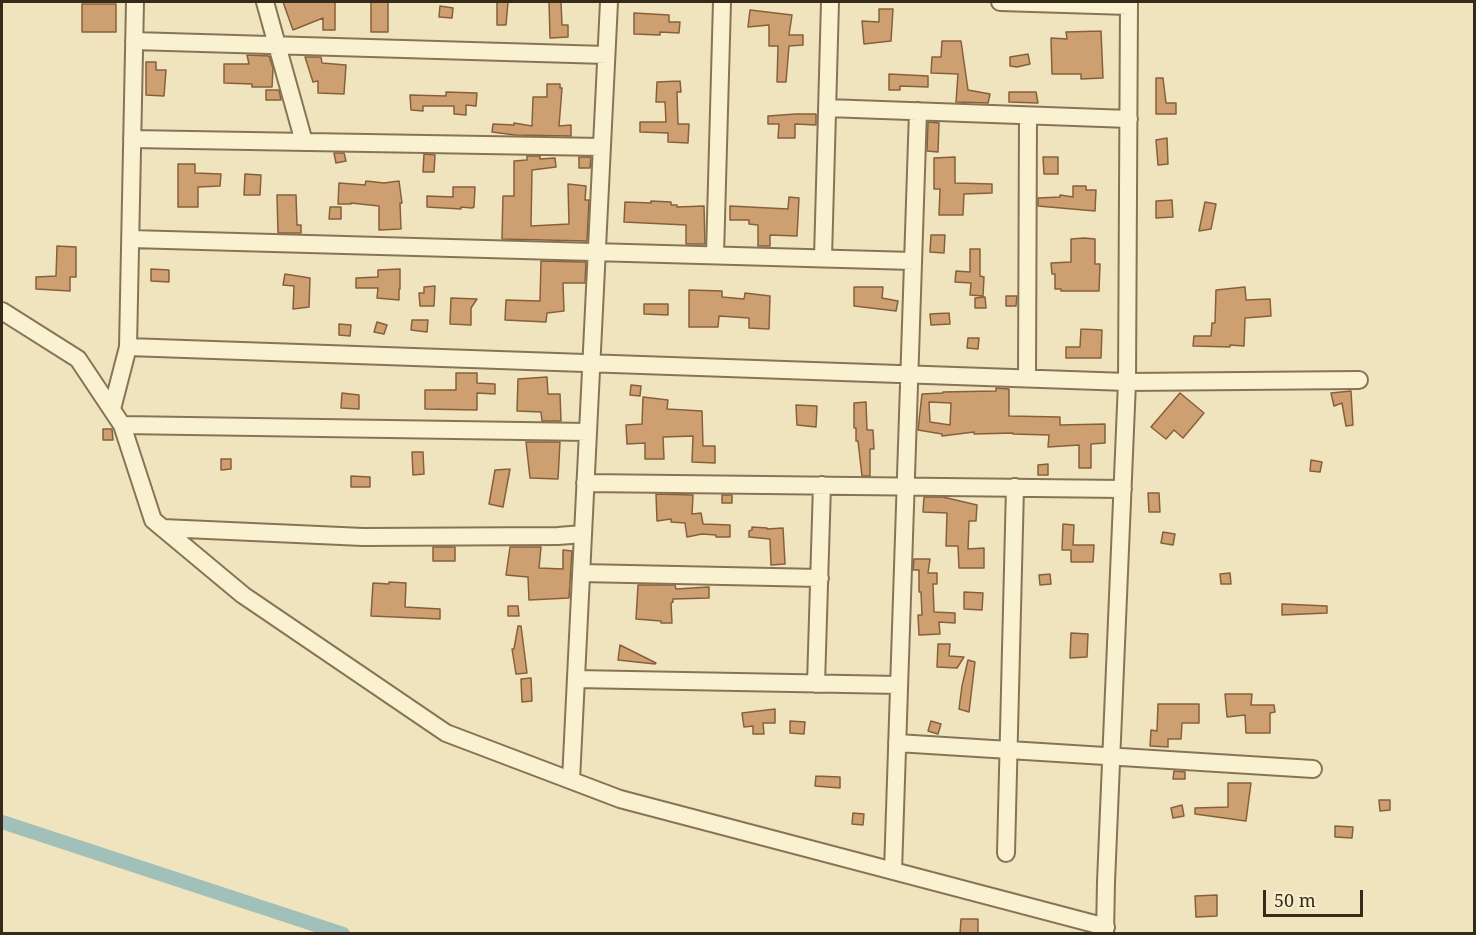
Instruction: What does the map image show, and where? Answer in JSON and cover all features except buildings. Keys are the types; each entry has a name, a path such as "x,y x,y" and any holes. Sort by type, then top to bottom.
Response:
{"street":[{"path":"112,409 128,347 135,2"},
{"path":"266,2 304,142"},
{"path":"571,780 609,2"},
{"path":"715,255 722,2"},
{"path":"823,258 830,2"},
{"path":"2,311 78,359 122,425 153,520 243,595 446,733 620,799 1106,930 1106,882 1127,382 1129,4 1000,2"},
{"path":"134,41 606,55"},
{"path":"827,108 1129,119"},
{"path":"893,871 918,111"},
{"path":"1027,378 1028,116"},
{"path":"132,139 602,147"},
{"path":"131,238 913,261"},
{"path":"128,347 1127,382 1359,380"},
{"path":"122,425 588,432"},
{"path":"585,483 1123,489"},
{"path":"816,684 822,485"},
{"path":"1006,853 1015,488"},
{"path":"163,528 363,537 583,534"},
{"path":"581,573 820,578"},
{"path":"576,679 899,685"},
{"path":"897,743 1313,769"}],"waterway":[{"path":"2,822 343,934"}]}
